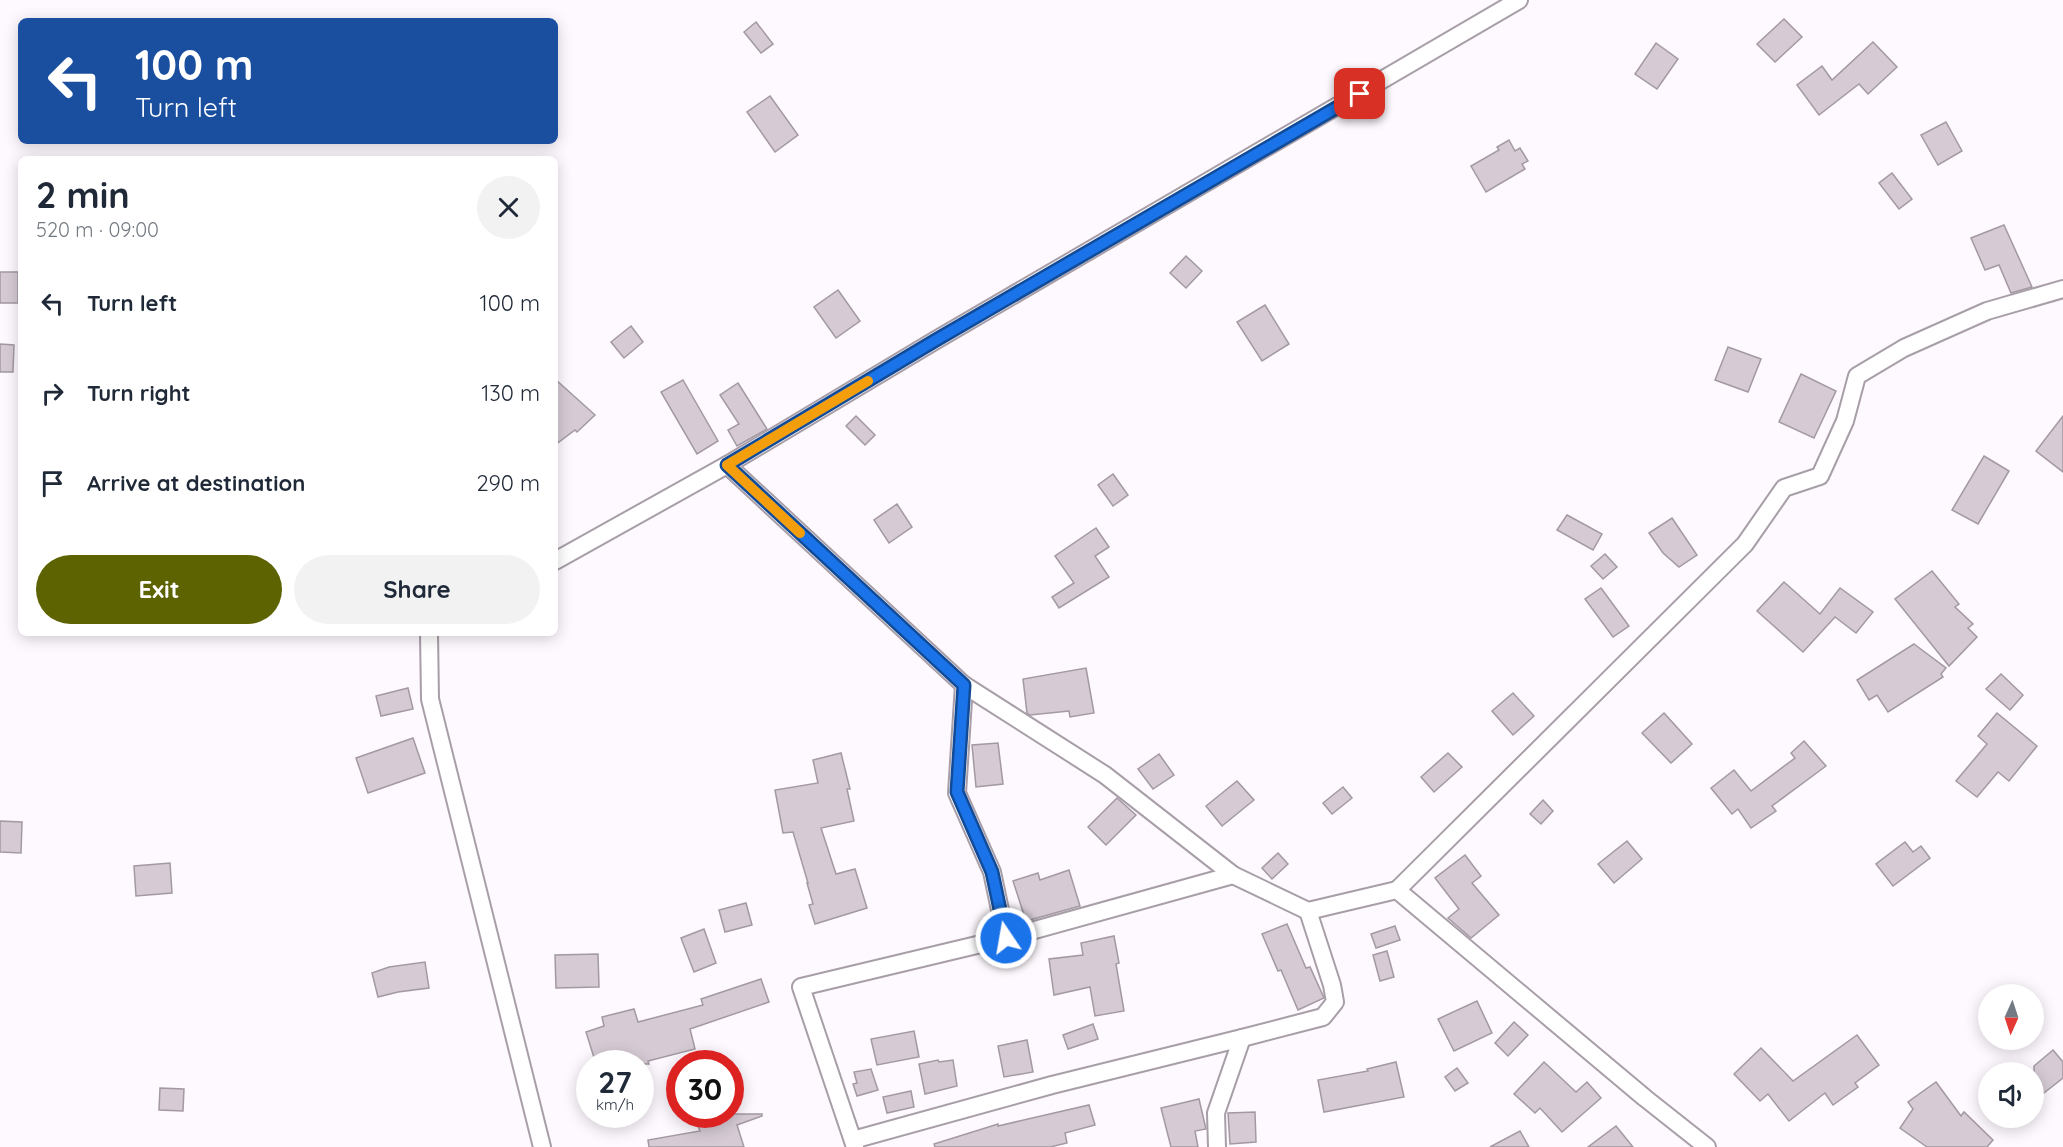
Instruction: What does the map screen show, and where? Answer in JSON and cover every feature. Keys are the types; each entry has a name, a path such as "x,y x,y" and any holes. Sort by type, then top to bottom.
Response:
{"street":[{"path":"558,559 727,465 936,340 1519,0"},
{"path":"727,465 964,685 1105,775 1233,875 1308,911 1398,890 1745,544 1784,488 1820,476 1845,421 1857,376 1904,348 1987,310 2063,289"},
{"path":"429,636 430,699 542,1147"},
{"path":"964,685 957,792 992,872 1006,938"},
{"path":"1233,875 1006,938 801,987 854,1144 1052,1085 1323,1017 1335,1002 1332,985 1308,911"},
{"path":"1398,890 1645,1098 1707,1147"},
{"path":"1217,1147 1216,1113 1242,1038"}],"building":[{"path":"1784,19 1802,37 1775,62 1757,44"},
{"path":"756,22 773,44 761,53 744,32"},
{"path":"1873,42 1897,67 1868,94 1859,84 1819,115 1797,85 1822,66 1832,80"},
{"path":"1656,43 1678,59 1657,89 1635,74"},
{"path":"770,96 798,135 775,152 747,112"},
{"path":"1946,122 1962,151 1938,165 1921,135"},
{"path":"1509,140 1515,151 1520,148 1528,161 1522,164 1525,169 1486,192 1471,166 1499,150 1497,147"},
{"path":"1892,173 1912,199 1899,209 1879,183"},
{"path":"2004,225 2032,287 2011,293 1999,265 1985,270 1971,238"},
{"path":"1186,256 1202,271 1186,288 1170,273"},
{"path":"0,272 18,272 18,303 0,303"},
{"path":"838,290 860,321 836,338 814,307"},
{"path":"1265,305 1289,344 1262,361 1237,322"},
{"path":"631,326 643,342 624,358 611,342"},
{"path":"0,344 14,345 13,372 0,372"},
{"path":"1728,347 1761,359 1748,392 1715,380"},
{"path":"1801,374 1836,391 1814,438 1779,422"},
{"path":"683,380 718,441 697,454 661,392"},
{"path":"558,382 595,415 577,432 575,430 558,443"},
{"path":"738,383 767,429 737,446 728,430 739,424 720,395"},
{"path":"856,416 875,435 865,445 846,426"},
{"path":"2063,416 2063,472 2036,451"},
{"path":"1984,456 2009,471 1978,524 1952,510"},
{"path":"1113,474 1128,495 1113,506 1098,485"},
{"path":"897,504 912,527 889,543 874,520"},
{"path":"1567,515 1602,534 1593,550 1557,530"},
{"path":"1672,518 1697,555 1679,567 1663,553 1649,533"},
{"path":"1096,528 1109,547 1095,556 1109,577 1059,608 1052,597 1074,583 1055,556"},
{"path":"1605,554 1617,567 1603,579 1591,566"},
{"path":"1932,571 1959,604 1955,607 1973,624 1968,628 1977,637 1949,666 1895,599"},
{"path":"1784,582 1820,614 1840,588 1873,612 1856,633 1835,617 1803,652 1757,611"},
{"path":"1601,588 1629,626 1613,637 1585,599"},
{"path":"1914,644 1946,668 1941,674 1943,677 1888,712 1877,695 1869,700 1857,680"},
{"path":"1086,668 1094,713 1070,717 1069,711 1030,715 1027,713 1023,679"},
{"path":"2001,674 2023,695 2010,710 1986,689"},
{"path":"408,688 413,709 381,716 376,696"},
{"path":"1513,693 1534,716 1513,735 1492,711"},
{"path":"1664,713 1692,744 1671,763 1642,733"},
{"path":"1997,713 2037,746 2009,781 1998,772 1977,797 1956,781 1987,744 1978,736"},
{"path":"413,738 425,773 368,793 356,758"},
{"path":"1804,741 1826,766 1772,806 1776,811 1751,828 1738,809 1732,814 1711,788 1734,770 1751,791 1795,758 1791,753"},
{"path":"998,743 1003,784 976,787 972,745"},
{"path":"841,753 850,789 847,789 854,821 821,828 836,874 855,869 867,908 815,924 809,905 813,904 808,883 793,832 783,833 775,790 818,783 813,760"},
{"path":"1448,753 1462,767 1434,792 1421,777"},
{"path":"1159,754 1174,775 1153,789 1138,769"},
{"path":"1237,781 1254,800 1222,826 1206,806"},
{"path":"1343,787 1352,798 1332,814 1323,803"},
{"path":"1117,798 1136,815 1106,845 1088,827"},
{"path":"1543,800 1553,811 1541,824 1530,814"},
{"path":"0,821 22,822 21,853 0,852"},
{"path":"1627,841 1642,859 1614,883 1598,864"},
{"path":"1905,842 1913,852 1921,846 1930,858 1893,886 1876,864"},
{"path":"1278,853 1288,864 1272,879 1262,868"},
{"path":"1465,855 1481,876 1472,883 1499,915 1471,938 1448,918 1459,909 1435,878"},
{"path":"170,863 172,893 136,896 134,866"},
{"path":"1069,870 1080,906 1026,921 1013,881 1038,873 1040,880"},
{"path":"746,903 752,925 725,932 719,910"},
{"path":"1287,924 1306,968 1310,967 1324,998 1298,1010 1262,934"},
{"path":"1395,926 1400,940 1376,948 1371,934"},
{"path":"704,929 716,963 694,972 681,938"},
{"path":"1114,936 1124,1011 1095,1016 1090,987 1054,995 1049,959 1083,955 1081,943"},
{"path":"1387,951 1394,977 1380,981 1373,955"},
{"path":"598,954 599,987 556,988 555,955"},
{"path":"425,962 429,988 378,997 372,973 389,967"},
{"path":"761,979 769,1002 690,1029 695,1049 666,1050 666,1056 654,1059 654,1050 592,1050 586,1032 604,1026 602,1017 634,1009 638,1022 703,1005 701,999"},
{"path":"1477,1001 1492,1033 1454,1051 1438,1019"},
{"path":"1514,1022 1528,1035 1508,1056 1495,1043"},
{"path":"1093,1024 1098,1039 1068,1049 1063,1035"},
{"path":"914,1031 919,1057 877,1065 871,1039"},
{"path":"1857,1035 1879,1065 1855,1083 1858,1087 1833,1105 1825,1093 1789,1121 1768,1094 1760,1101 1734,1074 1761,1048 1793,1081"},
{"path":"1027,1040 1033,1072 1004,1077 998,1046"},
{"path":"2053,1050 2063,1062 2063,1078 2044,1093 2044,1062 2039,1062"},
{"path":"938,1060 939,1062 953,1060 957,1086 925,1094 919,1064"},
{"path":"1396,1062 1404,1097 1324,1112 1318,1080 1368,1071 1367,1069"},
{"path":"1544,1062 1576,1092 1587,1082 1601,1098 1562,1132 1540,1108 1535,1113 1514,1094"},
{"path":"1457,1068 1468,1083 1455,1091 1445,1077"},
{"path":"871,1069 878,1090 857,1096 853,1084 857,1083 854,1072"},
{"path":"1936,1082 1961,1116 1964,1112 1993,1140 1987,1147 1927,1147 1900,1128 1913,1109 1908,1102"},
{"path":"160,1088 184,1089 183,1111 159,1110"},
{"path":"911,1091 914,1107 887,1113 883,1097"},
{"path":"1199,1099 1206,1129 1195,1131 1198,1147 1171,1147 1161,1108"},
{"path":"1089,1105 1095,1125 1065,1133 1067,1143 1050,1147 935,1147 934,1144 998,1124 998,1126"},
{"path":"1255,1112 1256,1142 1230,1144 1228,1113"},
{"path":"744,1114 762,1114 762,1116 744,1122"},
{"path":"1616,1126 1633,1147 1588,1147"},
{"path":"699,1128 738,1128 744,1147 649,1147 648,1140 700,1131"},
{"path":"1520,1131 1529,1147 1490,1147"}],"slow traffic":[{"path":"800,533 727,465 868,381"}],"route":[{"path":"1006,938 992,872 957,792 964,685 727,465 936,340 1360,94"}]}
